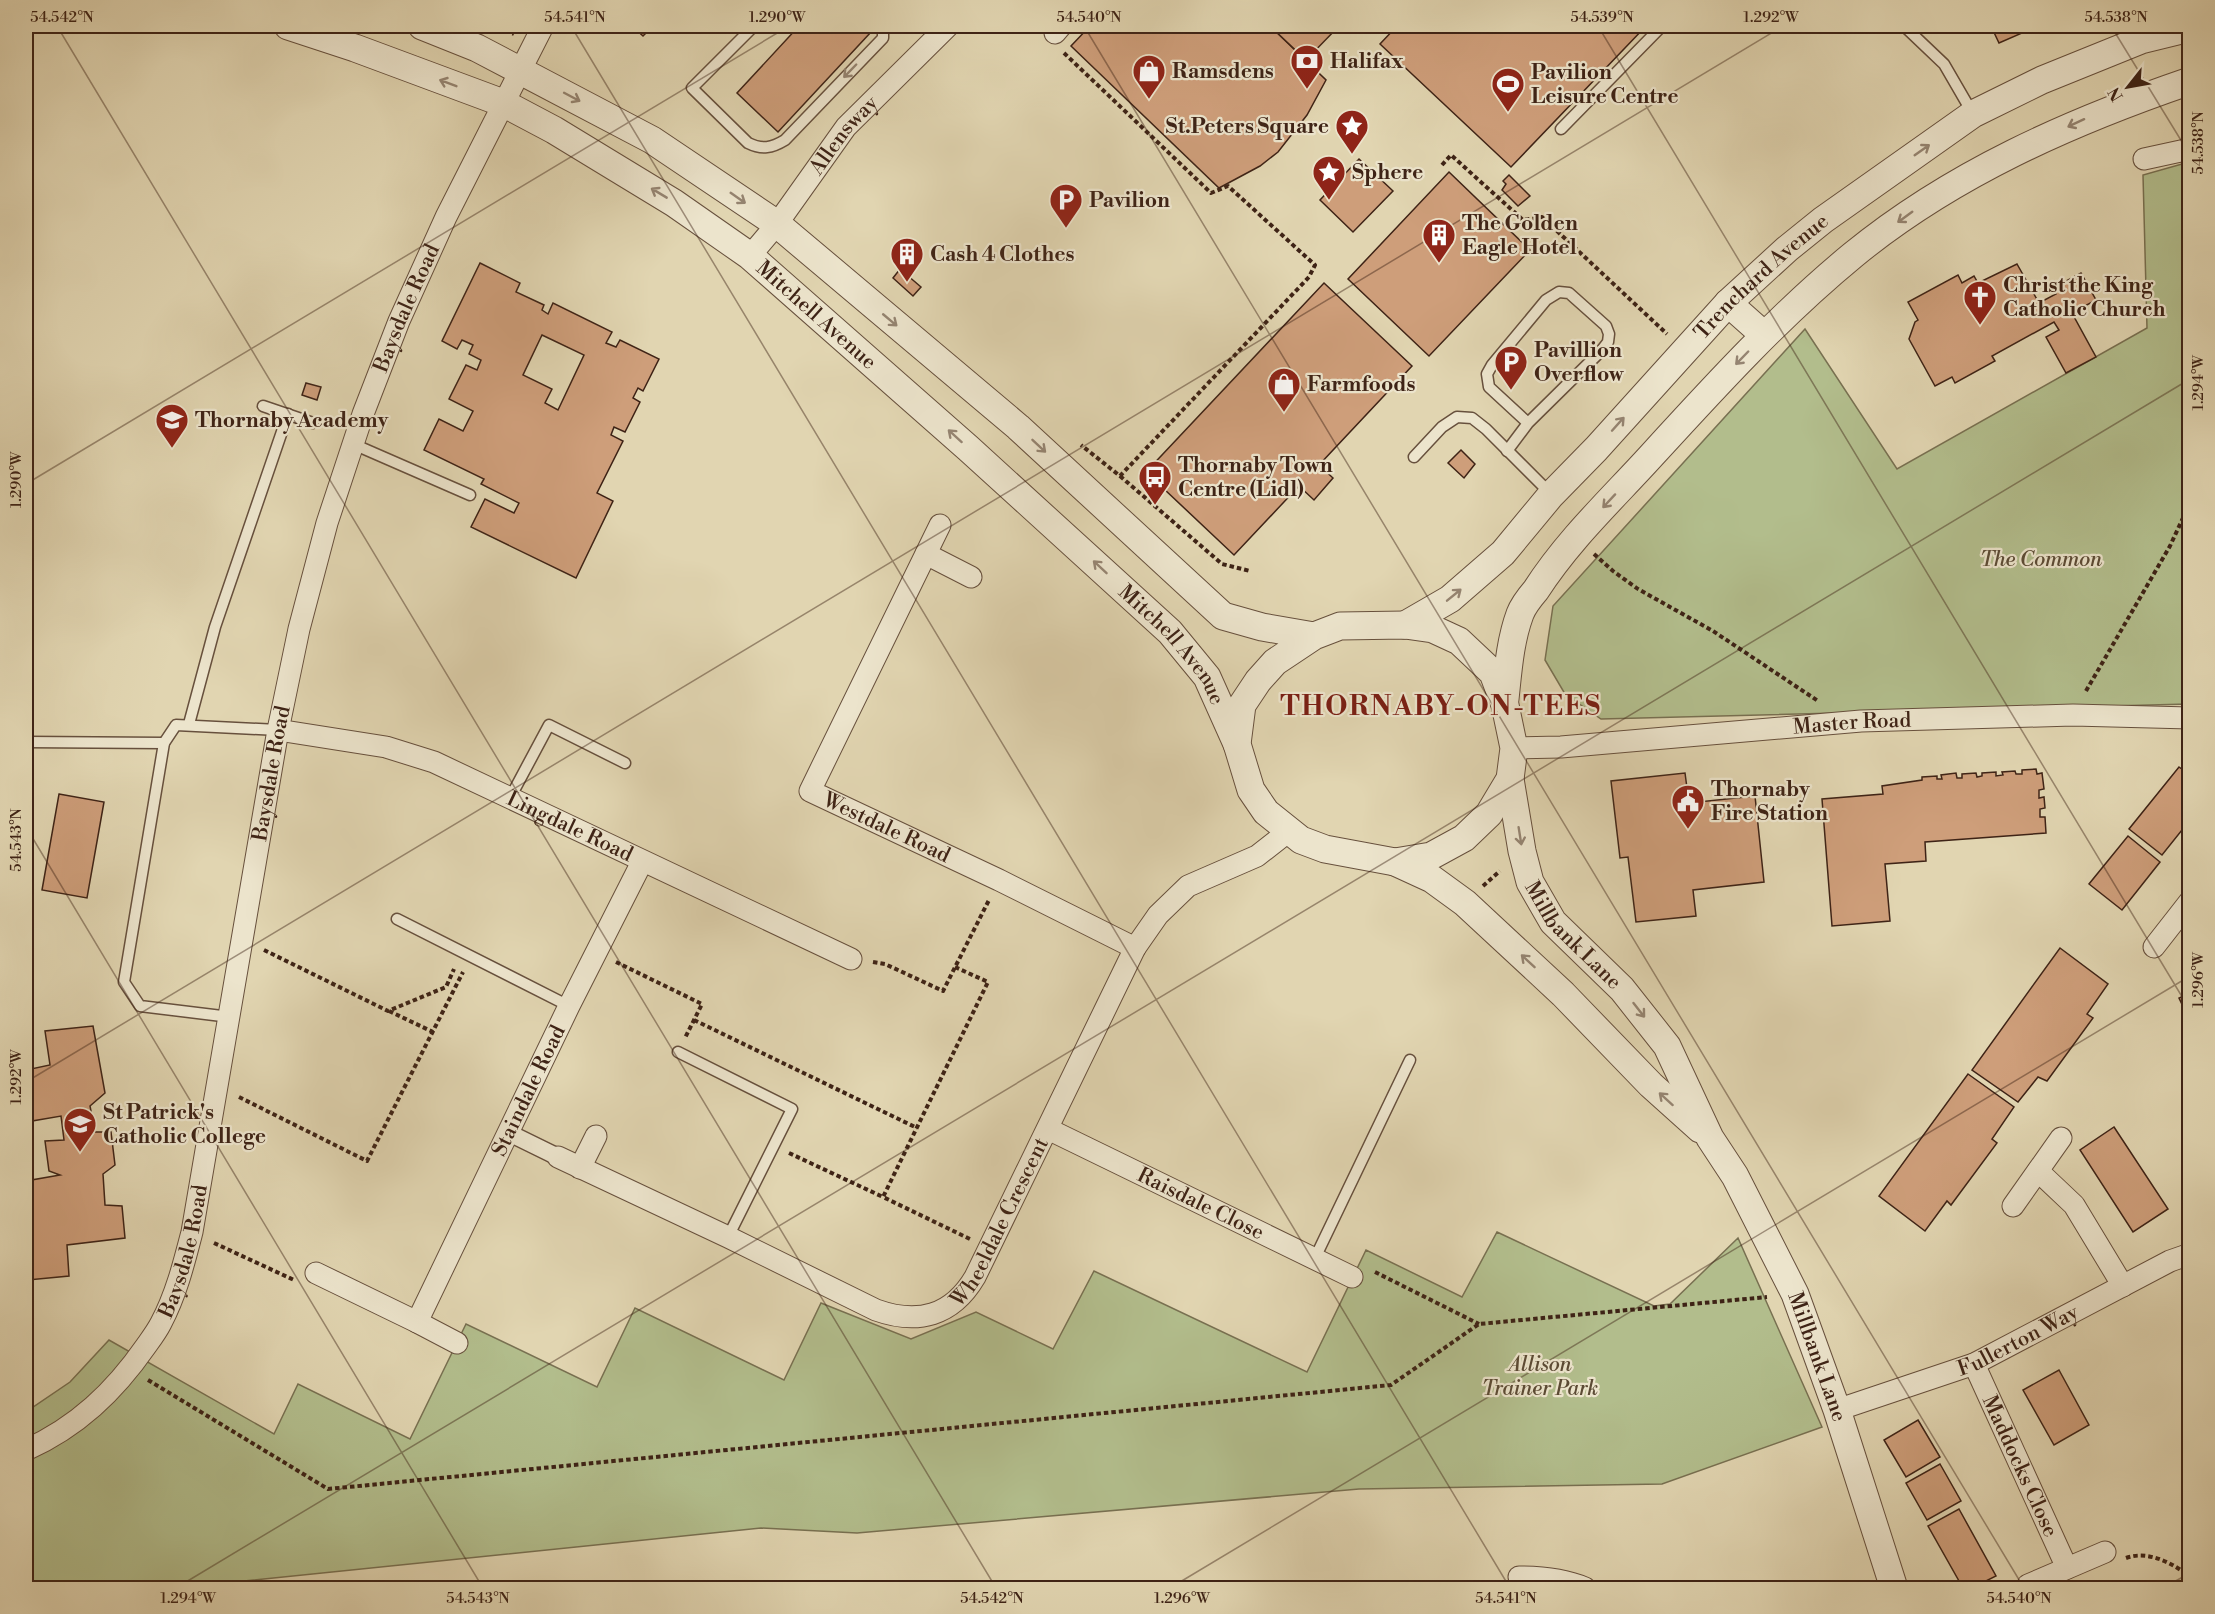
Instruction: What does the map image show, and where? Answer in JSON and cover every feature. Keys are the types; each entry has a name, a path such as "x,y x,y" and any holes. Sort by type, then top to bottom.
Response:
{"street":[{"name":"Mitchell Avenue","path":"288,26 355,48 502,103 554,130 674,203 750,256 968,448 1170,632 1207,677 1236,744 1251,790 1266,812 1301,840 1325,849 1395,862 1431,856 1464,838 1489,814 1510,779 1514,748 1505,705 1493,673 1459,641 1433,629 1405,625 1340,626 1314,636 1275,662 1258,681 1242,705 1236,744"},
{"name":"Mitchell Avenue","path":"422,26 477,48 520,69 652,140 777,224 1018,428 1223,616 1262,627 1314,636"},
{"name":"Baysdale Road","path":"26,1450 76,1421 103,1400 130,1369 161,1324 180,1278 192,1232 278,730 299,629 327,524 353,444 399,321 446,217 543,26"},
{"name":"Allensway","path":"750,256 777,224 846,127 948,26"},
{"name":"Trenchard Avenue","path":"1405,625 1450,599 1503,553 1551,495 1728,303 1787,249 1823,220 1973,114 2042,80 2141,40 2190,28"},
{"name":"Trenchard Avenue","path":"1505,705 1510,653 1520,613 1554,562 1764,335 1854,254 1922,205 2008,155 2088,117 2190,81"},
{"path":"2144,159 2190,149"},
{"path":"1728,303 1764,335"},
{"name":"Westdale Road","path":"940,525 810,791 999,880 1135,948"},
{"path":"926,554 971,577"},
{"name":"Master Road","path":"1514,748 1561,747 1840,723 2073,715 2190,718"},
{"name":"Lingdale Road","path":"278,730 386,747 434,762 851,959"},
{"name":"Millbank Lane","path":"1510,779 1522,851 1530,882 1553,922 1623,988 1667,1046 1710,1138 1735,1176 1795,1294 1837,1410 1894,1588"},
{"name":"Wheeldale Crescent","path":"558,1157 876,1310 900,1317 914,1318 930,1315 960,1298 968,1288 990,1248 1135,948 1158,915 1188,886 1257,856 1289,831"},
{"name":"Staindale Road","path":"417,1322 569,1006 642,862"},
{"name":"Millbank Lane","path":"1395,862 1432,879 1465,903 1563,994 1651,1085 1710,1138"},
{"path":"2154,947 2190,901"},
{"name":"Raisdale Close","path":"1048,1129 1352,1277"},
{"path":"509,1133 558,1157"},
{"path":"580,1167 596,1136"},
{"path":"2013,1206 2061,1138"},
{"path":"2038,1171 2074,1205 2123,1286"},
{"name":"Fullerton Way","path":"1837,1410 1974,1364 2170,1261 2190,1254"},
{"path":"316,1273 457,1342"},
{"name":"Maddocks Close","path":"1974,1364 2067,1568"},
{"path":"2028,1585 2105,1552"},
{"path":"1520,1577 1539,1576 1573,1583 1585,1588"}],"lane":[{"path":"754,26 692,88 748,143 756,147 776,146 784,140 883,38 883,26"},
{"path":"1561,129 1662,26"},
{"path":"1905,26 1944,64 1973,114"},
{"path":"1507,451 1528,423 1587,366 1608,342 1609,334 1606,326 1569,293 1559,292 1546,300 1487,374 1489,387 1528,423"},
{"path":"263,406 313,423"},
{"path":"189,724 215,627 288,414"},
{"path":"1414,457 1442,427 1457,417 1472,418 1551,495"},
{"path":"353,444 470,495"},
{"path":"230,1017 140,1006 124,982 164,743 176,725 278,730"},
{"path":"510,798 549,725 625,763"},
{"path":"26,742 164,743"},
{"path":"397,919 569,1006"},
{"path":"678,1052 792,1109 728,1237"},
{"path":"1315,1258 1410,1060"}],"path":[{"path":"1058,29 1063,53 1211,193 1228,186 1315,265 1309,277 1120,476"},
{"path":"1442,165 1451,155 1523,220 1542,217 1685,351"},
{"path":"1073,439 1120,476 1222,564 1250,571"},
{"path":"2073,715 2170,546 2189,506 2190,488"},
{"path":"1576,538 1612,571 1638,589 1713,631 1814,698 1840,723"},
{"path":"1465,903 1522,851"},
{"path":"851,959 885,964 943,992 999,880"},
{"path":"242,939 433,1032"},
{"path":"596,953 702,1004 678,1052"},
{"path":"388,1011 446,987 467,954"},
{"path":"217,1086 367,1161 433,1032 467,954"},
{"path":"883,1197 988,982 955,967"},
{"path":"694,1020 917,1128"},
{"path":"774,1145 990,1248"},
{"path":"192,1232 307,1287 316,1273"},
{"path":"1352,1277 1357,1263 1479,1324"},
{"path":"130,1369 328,1489 1391,1385 1479,1324 1795,1294"},
{"path":"2105,1552 2112,1563 2132,1556 2151,1557 2172,1564 2190,1577"}],"green space":[{"name":"The Common","path":"2189,162 2189,704 1601,719 1565,694 1545,660 1553,606 1805,329 1897,469 2147,328 2143,175"},
{"name":"Allison Trainer Park","path":"1497,1232 1654,1306 1670,1304 1738,1238 1822,1427 1662,1484 1359,1489 857,1533 761,1528 176,1588 26,1588 26,1412 70,1382 109,1340 274,1434 298,1384 410,1439 466,1324 597,1387 635,1308 784,1380 821,1303 911,1339 976,1312 1053,1349 1094,1271 1307,1372 1366,1250 1462,1297"}],"building":[{"path":"632,26 653,26 643,36"},
{"path":"799,26 864,26 871,32 778,132 737,93"},
{"path":"1090,26 1270,26 1326,80 1307,115 1278,152 1260,166 1219,188 1071,46"},
{"path":"1270,26 1339,26 1306,60"},
{"name":"Pavilion Leisure Centre","path":"1397,26 1646,26 1511,167 1380,44"},
{"path":"1991,26 2038,26 1999,43"},
{"path":"1359,159 1393,191 1353,232 1320,200"},
{"name":"The Golden Eagle Hotel","path":"1449,172 1530,250 1429,356 1348,279"},
{"path":"1509,175 1530,196 1518,206 1502,190 1506,184 1503,181"},
{"path":"480,263 520,283 516,292 544,305 542,310 548,314 553,303 612,332 606,343 616,347 620,340 659,359 643,391 638,388 633,398 640,402 625,432 614,427 611,435 623,441 597,493 613,501 576,578 471,527 485,499 514,513 519,503 481,484 484,479 424,450 439,419 463,431 473,411 449,399 466,365 477,370 481,360 469,354 473,345 462,340 457,349 442,341","holes":["542,335 584,355 558,410 545,403 552,389 523,375"]},
{"name":"Christ the King Catholic Church","path":"2017,264 2039,303 2056,294 2053,288 2081,273 2096,300 2072,313 2096,357 2066,373 2046,337 2059,330 2054,322 1992,356 1995,361 1955,383 1952,377 1935,386 1909,339 1915,322 1918,320 1908,302 1958,275 1962,283 1974,276 1978,283"},
{"name":"Cash 4 Clothes","path":"900,269 921,287 913,296 893,278"},
{"name":"Farmfoods","path":"1324,283 1412,366 1319,465 1333,478 1314,500 1299,486 1234,555 1146,472"},
{"path":"306,383 321,387 317,400 302,395"},
{"path":"1461,450 1475,464 1464,478 1448,463"},
{"path":"2179,767 2190,775 2190,820 2162,855 2129,829"},
{"path":"2036,769 2037,774 2042,773 2044,789 2039,790 2039,798 2044,797 2045,808 2040,809 2040,817 2045,817 2046,833 1925,842 1926,861 1885,864 1890,921 1832,926 1822,799 1883,794 1882,786 1922,780 1922,777 1937,776 1937,779 1942,779 1941,775 1956,773 1957,778 1962,778 1962,774 1976,773 1977,777 1982,776 1982,773 1996,772 1996,776 2003,775 2002,772 2015,771 2016,774 2022,774 2022,770"},
{"name":"Thornaby Fire Station","path":"1685,773 1689,803 1755,796 1764,882 1693,890 1696,916 1636,922 1628,857 1620,858 1611,781"},
{"path":"59,794 104,802 87,898 42,890"},
{"path":"2128,836 2160,862 2122,910 2089,884"},
{"path":"2060,948 2108,984 2087,1014 2093,1018 2047,1081 2038,1077 2018,1102 1972,1070"},
{"path":"2190,993 2190,1021 2179,998"},
{"name":"St Patrick's Catholic College","path":"93,1026 105,1093 90,1106 95,1132 111,1132 115,1165 103,1174 105,1205 122,1206 125,1238 67,1245 69,1276 28,1280 26,1181 60,1175 49,1171 45,1141 64,1140 61,1116 26,1122 26,1070 50,1065 45,1031"},
{"path":"1968,1074 2014,1107 1992,1139 1997,1143 1951,1205 1947,1201 1925,1231 1879,1196"},
{"path":"2114,1127 2168,1209 2133,1232 2080,1150"},
{"path":"2059,1370 2089,1425 2054,1445 2023,1390"},
{"path":"1918,1420 1940,1457 1906,1477 1884,1440"},
{"path":"1940,1464 1961,1501 1927,1520 1906,1483"},
{"path":"1959,1509 1996,1576 1972,1588 1963,1588 1928,1526"}],"place":[{"name":"Halifax","path":"1307,90"},
{"name":"Ramsdens","path":"1149,100"},
{"name":"Pavilion Leisure Centre","path":"1508,113"},
{"name":"St.Peters Square","path":"1352,155"},
{"name":"Sphere","path":"1329,201"},
{"name":"Pavilion","path":"1066,229"},
{"name":"The Golden Eagle Hotel","path":"1439,264"},
{"name":"Cash 4 Clothes","path":"907,283"},
{"name":"Christ the King Catholic Church","path":"1980,326"},
{"name":"Pavillion Overflow","path":"1511,391"},
{"name":"Farmfoods","path":"1284,413"},
{"name":"Thornaby Academy","path":"172,449"},
{"name":"Thornaby Town Centre (Lidl)","path":"1155,506"},
{"name":"Thornaby Fire Station","path":"1688,830"},
{"name":"St Patrick's Catholic College","path":"80,1153"}],"district":[{"name":"THORNABY-ON-TEES","path":"1441,706"}]}
